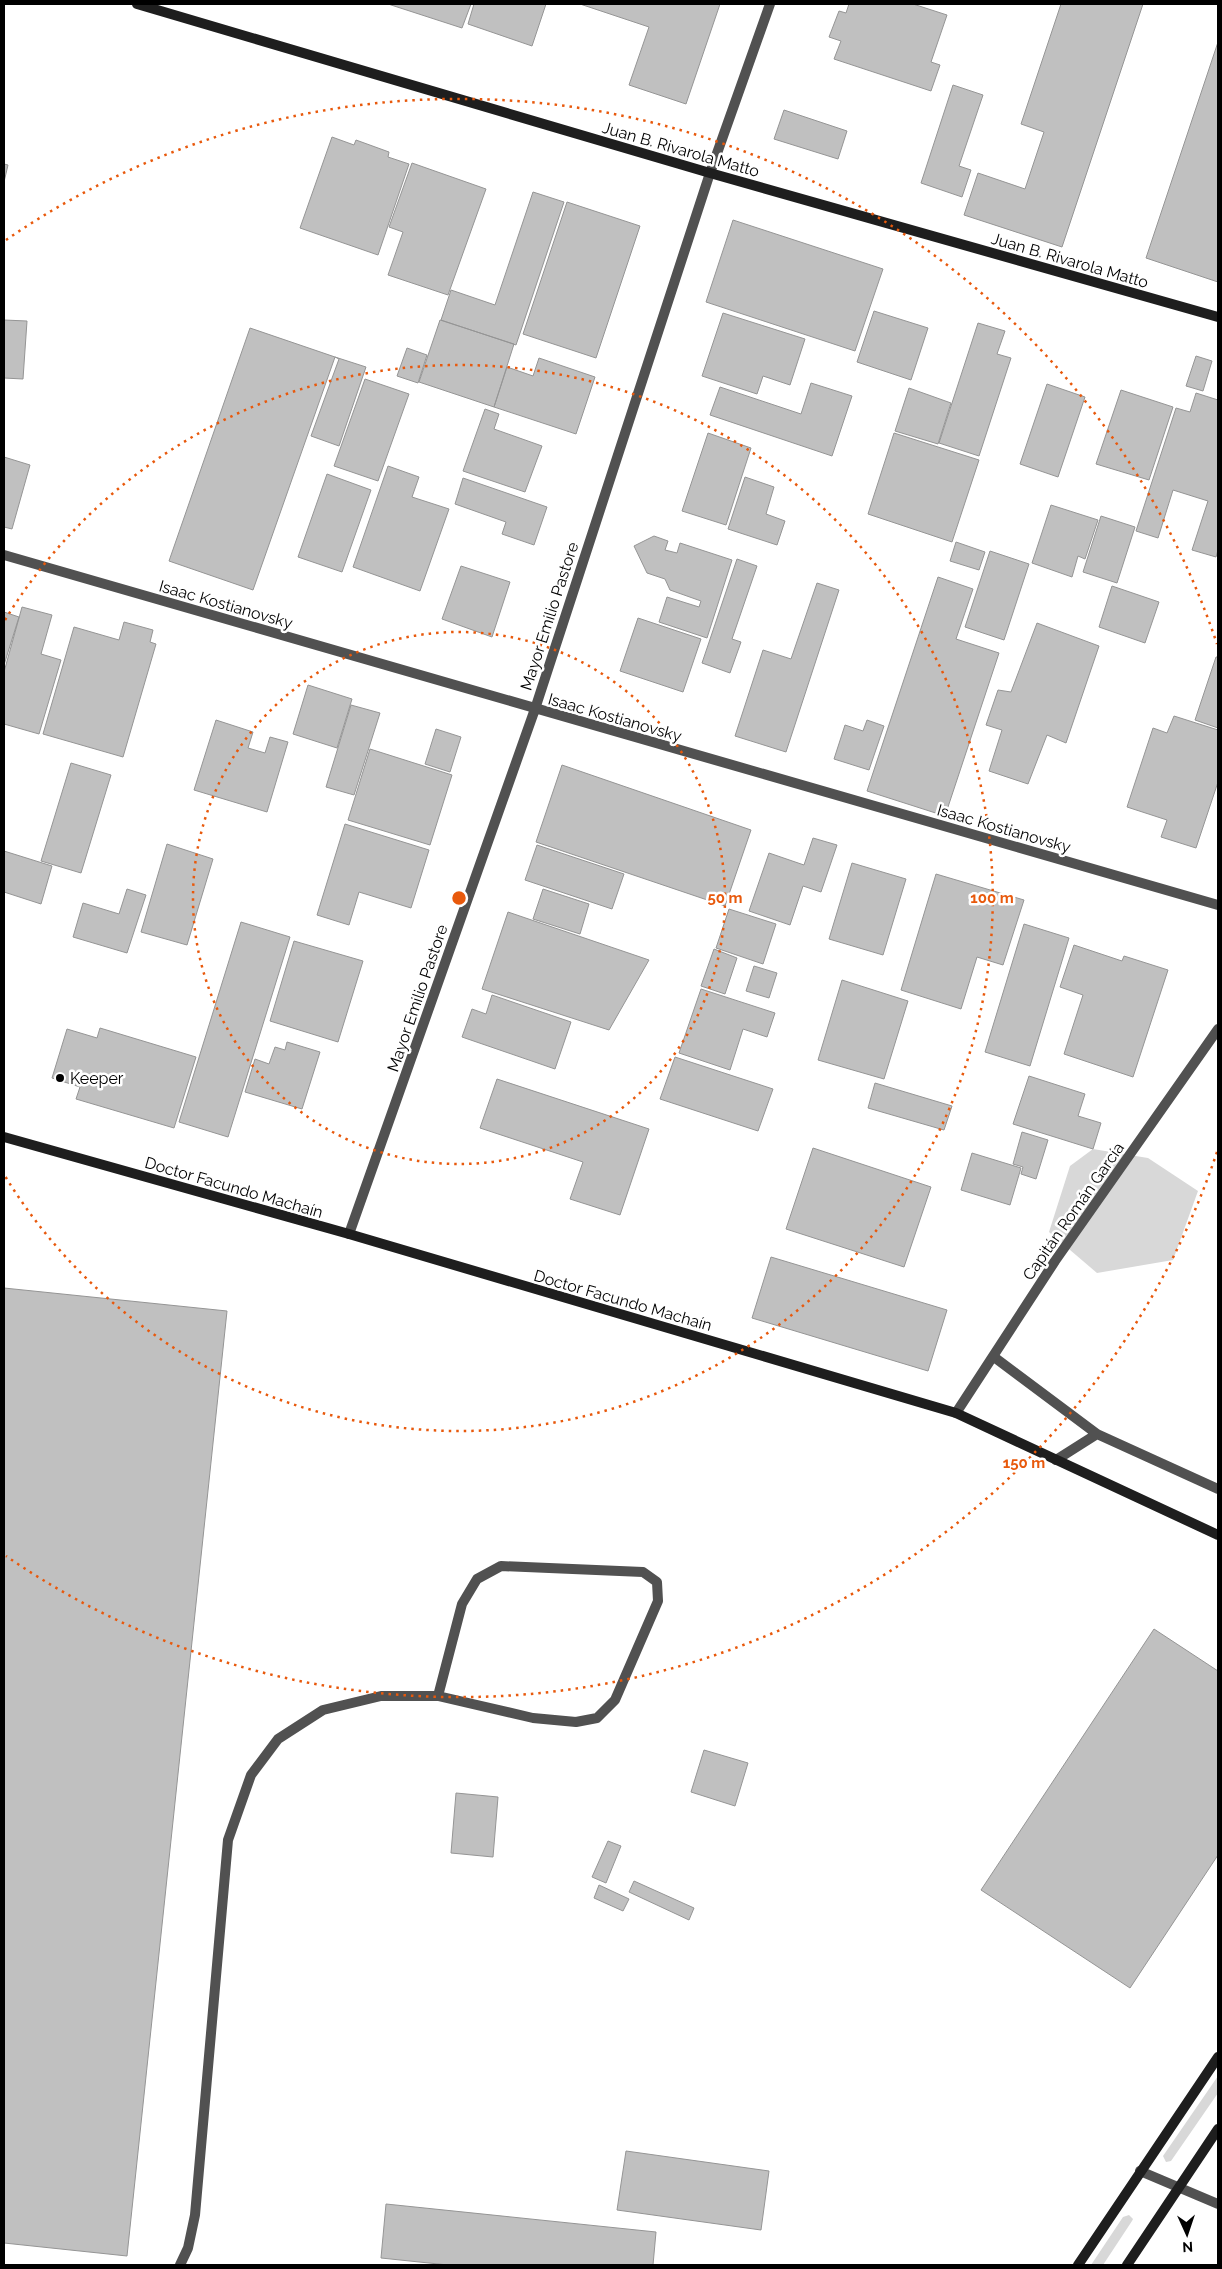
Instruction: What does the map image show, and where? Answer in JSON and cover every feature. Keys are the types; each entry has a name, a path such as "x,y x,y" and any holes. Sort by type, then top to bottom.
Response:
{"main road":[{"name":"Juan B. Rivarola Matto","path":"137,4 710,173 1218,317"},
{"name":"Doctor Facundo Machaín","path":"4,1137 349,1234 956,1414 1218,1535"},
{"path":"1078,2265 1218,2057"},
{"path":"1127,2265 1218,2129"}],"street":[{"name":"Mayor Emilio Pastore","path":"349,1234 535,709 710,173 770,4"},
{"name":"Isaac Kostianovsky","path":"4,555 1218,905"},
{"name":"Capitán Román García","path":"956,1414 1055,1261 1218,1029"},
{"path":"994,1357 1097,1434 1218,1488"},
{"path":"1056,1460 1097,1434"},
{"path":"180,2265 188,2248 195,2216 228,1840 251,1775 278,1739 323,1710 381,1696 438,1696 533,1718 576,1722 597,1718 615,1700 619,1691 658,1601 657,1582 643,1572 501,1566 477,1579 462,1604 438,1696"},
{"path":"1140,2171 1218,2204"}],"shaded area":[{"path":"1093,1149 1148,1158 1198,1191 1173,1260 1097,1273 1049,1232 1070,1166"},
{"path":"1218,2076 1218,2093 1171,2161 1166,2162 1163,2156"},
{"path":"1129,2215 1133,2219 1132,2221 1103,2265 1091,2265 1123,2217"}],"building":[{"path":"388,4 471,4 462,28"},
{"path":"474,4 546,4 532,46 468,24"},
{"path":"580,4 720,4 686,104 629,85 649,27"},
{"path":"849,4 913,4 947,15 931,62 940,65 931,91 834,59 841,41 829,37 839,11 846,13"},
{"path":"1061,4 1143,4 1062,247 964,215 978,173 1025,189 1044,132 1021,124"},
{"path":"1218,42 1218,282 1146,258"},
{"path":"953,85 983,95 959,166 971,170 962,197 921,183"},
{"path":"784,110 847,131 838,159 774,139"},
{"path":"332,137 354,145 356,140 389,152 388,157 409,164 378,255 300,228"},
{"path":"412,163 486,189 448,295 388,275 403,232 389,227"},
{"path":"4,164 8,165 4,182"},
{"path":"533,192 564,202 516,345 441,320 451,290 495,305"},
{"path":"567,202 640,226 596,358 523,334"},
{"path":"733,220 883,269 855,351 706,302"},
{"path":"874,311 928,328 911,380 857,362"},
{"path":"723,313 805,339 790,385 763,376 757,394 702,376"},
{"path":"4,320 27,321 23,379 4,378"},
{"path":"440,320 514,344 494,407 419,382"},
{"path":"978,323 1005,331 997,354 1011,358 979,456 939,443"},
{"path":"250,328 335,357 253,590 169,561"},
{"path":"407,348 427,355 418,383 397,376"},
{"path":"1196,356 1212,361 1203,391 1186,386"},
{"path":"335,357 366,367 339,446 311,436 339,359"},
{"path":"539,358 595,377 576,434 494,407 507,367 533,376"},
{"path":"365,379 409,394 378,481 334,466"},
{"path":"811,383 852,396 832,456 710,415 720,387 801,414"},
{"path":"1047,384 1085,397 1058,477 1020,464"},
{"path":"909,388 951,403 938,444 895,431"},
{"path":"1121,390 1173,407 1149,480 1096,464"},
{"path":"1196,393 1218,400 1218,550 1216,557 1192,550 1208,501 1173,490 1158,538 1136,531 1176,408 1190,412"},
{"path":"485,409 499,414 494,429 542,446 525,492 463,471"},
{"path":"708,433 751,448 726,525 682,511"},
{"path":"894,433 979,460 952,542 868,514"},
{"path":"4,457 30,465 12,529 4,527"},
{"path":"388,466 419,477 412,497 449,509 420,591 353,567"},
{"path":"327,474 371,490 342,572 298,557"},
{"path":"745,477 774,487 766,514 785,521 777,545 728,529"},
{"path":"463,478 547,507 534,545 502,534 506,522 455,504"},
{"path":"1051,505 1098,520 1085,559 1078,556 1072,577 1032,563"},
{"path":"1101,516 1135,527 1117,583 1083,572"},
{"path":"654,536 668,541 665,550 677,553 680,543 732,560 707,638 659,622 667,597 699,607 701,601 670,590 665,579 647,573 634,546"},
{"path":"956,542 985,552 979,570 950,561"},
{"path":"990,551 1029,564 1004,640 965,627"},
{"path":"737,559 757,566 732,639 741,642 730,673 702,663"},
{"path":"461,566 510,582 492,637 442,619"},
{"path":"938,577 973,589 956,639 999,653 945,816 867,791"},
{"path":"817,583 839,590 786,752 735,736 763,650 791,659"},
{"path":"1112,586 1159,602 1145,643 1099,627"},
{"path":"22,607 52,615 41,654 61,660 39,734 4,724 4,672"},
{"path":"4,612 19,617 4,665"},
{"path":"638,618 701,639 683,692 620,671"},
{"path":"124,622 153,630 150,642 156,644 123,757 43,734 74,627 119,640"},
{"path":"1037,623 1099,646 1066,743 1047,735 1028,784 989,771 1002,730 986,725 998,690 1011,692"},
{"path":"1216,657 1218,657 1218,728 1195,720"},
{"path":"308,685 352,699 337,748 293,734"},
{"path":"351,705 380,713 354,795 326,787"},
{"path":"1174,716 1218,730 1218,782 1196,848 1161,837 1167,820 1127,807 1153,728 1167,733"},
{"path":"216,720 253,732 248,748 265,753 270,737 288,742 267,812 194,790"},
{"path":"867,720 884,726 869,770 834,759 845,725 863,731"},
{"path":"436,729 461,737 450,772 425,764"},
{"path":"370,749 452,775 430,845 348,820"},
{"path":"71,763 111,775 81,873 41,861"},
{"path":"562,765 751,830 725,906 536,842"},
{"path":"345,824 429,850 411,908 359,892 349,925 317,915"},
{"path":"813,838 837,845 821,892 803,886 790,925 749,911 769,853 804,865"},
{"path":"167,844 213,859 187,945 141,932"},
{"path":"537,845 624,874 612,909 525,880"},
{"path":"4,851 52,866 41,904 4,892"},
{"path":"852,863 906,879 883,955 829,939"},
{"path":"936,874 1024,900 1003,965 977,957 961,1009 901,990"},
{"path":"127,889 146,895 127,953 73,937 83,903 119,914"},
{"path":"543,889 589,904 580,934 533,919"},
{"path":"729,909 776,924 763,964 716,948"},
{"path":"508,912 649,960 609,1030 482,989"},
{"path":"241,922 290,937 228,1137 179,1122"},
{"path":"1024,924 1069,938 1030,1066 985,1052"},
{"path":"294,941 363,961 338,1042 270,1021"},
{"path":"1074,945 1122,961 1124,956 1168,970 1133,1077 1064,1054 1083,995 1060,987"},
{"path":"714,949 737,958 725,994 701,986"},
{"path":"754,966 777,973 769,998 746,991"},
{"path":"842,980 908,1001 884,1079 818,1060"},
{"path":"701,989 775,1013 767,1037 743,1029 730,1070 679,1053"},
{"path":"492,995 571,1022 555,1069 462,1037 472,1009 486,1014"},
{"path":"100,1028 196,1057 174,1128 76,1099 80,1087 52,1078 67,1029 97,1038"},
{"path":"287,1042 320,1052 302,1109 245,1092 255,1059 269,1064 275,1047 285,1050"},
{"path":"675,1057 773,1089 758,1131 660,1099"},
{"path":"1029,1076 1085,1094 1078,1116 1101,1123 1093,1149 1013,1124"},
{"path":"497,1079 649,1129 620,1215 570,1199 583,1162 480,1128"},
{"path":"875,1083 952,1106 944,1130 868,1108"},
{"path":"1022,1132 1048,1140 1036,1179 1021,1174 1023,1167 1013,1164"},
{"path":"813,1148 931,1187 904,1267 786,1229"},
{"path":"972,1153 1021,1168 1010,1205 961,1190"},
{"path":"771,1257 947,1310 928,1371 752,1318"},
{"path":"4,1288 227,1311 127,2256 4,2243"},
{"path":"1154,1629 1218,1671 1218,1855 1130,1988 981,1890"},
{"path":"704,1750 748,1763 735,1806 691,1792"},
{"path":"456,1793 498,1797 493,1857 451,1853"},
{"path":"608,1841 621,1846 606,1883 592,1877"},
{"path":"634,1881 694,1908 689,1920 629,1892"},
{"path":"599,1885 629,1899 623,1911 594,1898"},
{"path":"626,2151 769,2171 761,2230 617,2210"},
{"path":"386,2204 656,2232 653,2265 448,2265 381,2258"}],"place":[{"name":"Keeper","path":"60,1078"}]}
